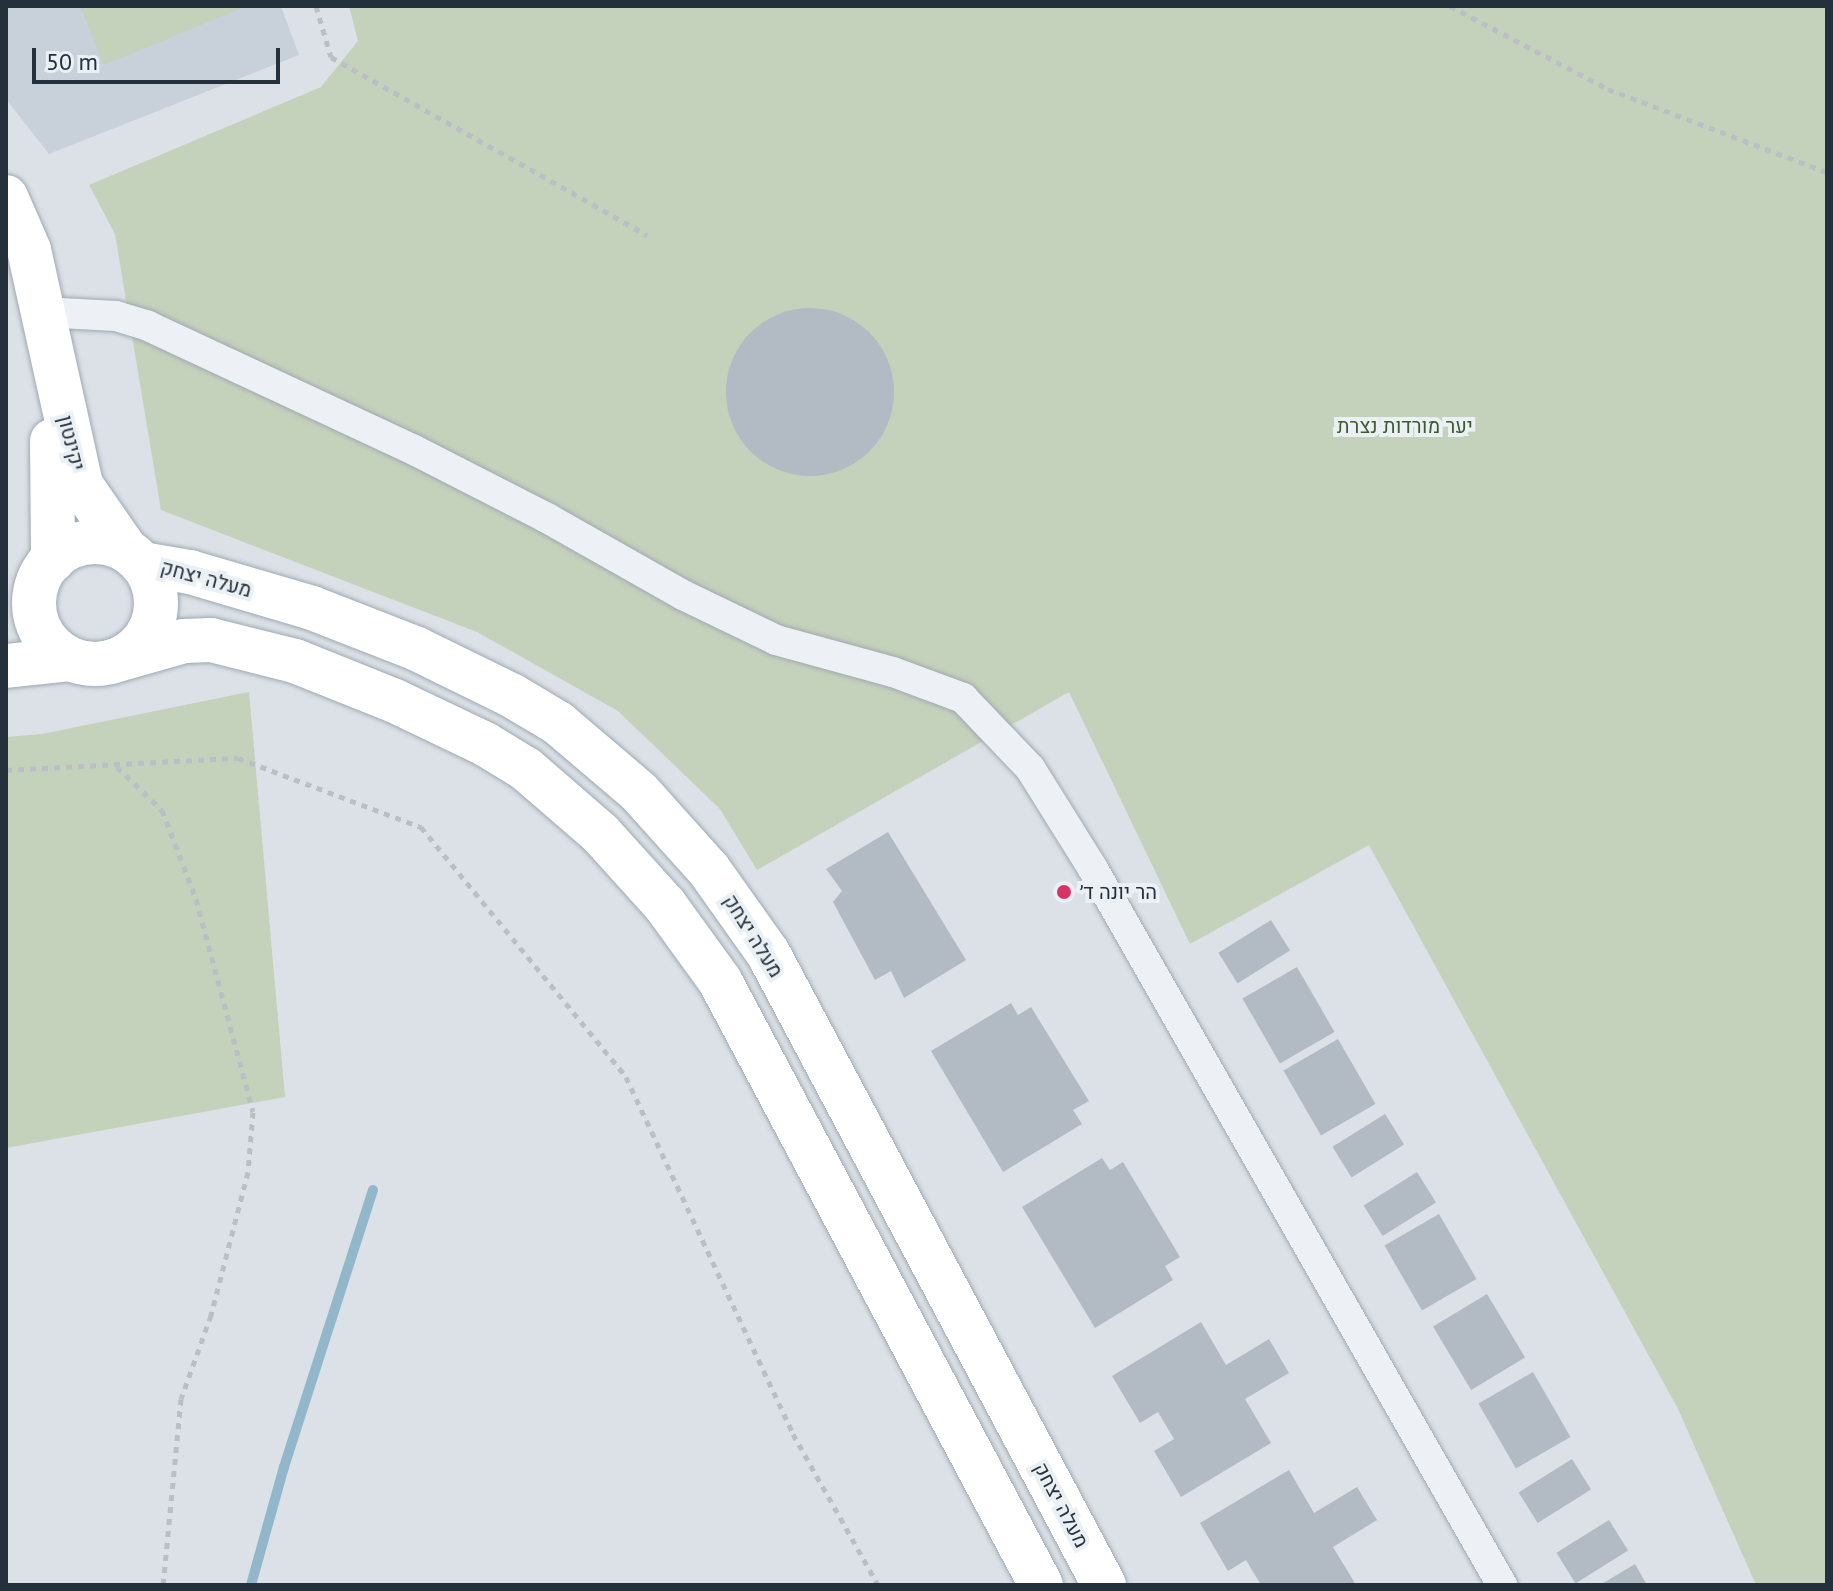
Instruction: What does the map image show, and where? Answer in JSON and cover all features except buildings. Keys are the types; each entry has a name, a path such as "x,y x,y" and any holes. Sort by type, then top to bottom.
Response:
{"street":[{"name":"יקינטון","path":"6,197 29,250 81,485 134,557"},
{"path":"44,317 116,316 148,326 414,450 547,518 683,595 776,640 893,672 963,698 1030,768 1093,869 1502,1585"},
{"name":"יקינטון","path":"44,317 55,486 48,565"},
{"path":"6,598 76,545 106,543 134,557 152,583 154,619 145,638 130,653 90,661 6,666"},
{"name":"מעלה יצחק","path":"134,557 312,608 417,649 511,695 558,723 639,792 709,870 768,953 1104,1585"},
{"path":"48,565 35,590 34,609 40,630 52,647 90,661 184,641 211,640 295,661 395,701 485,744 526,769 600,833 665,905 720,981 1041,1585"}],"path":[{"path":"316,6 331,57 647,235"},
{"path":"1450,6 1608,89 1827,172"},
{"path":"6,770 238,758 421,827 626,1077 793,1434 878,1585"},
{"path":"116,766 162,810 196,899 253,1112 248,1172 241,1201 211,1315 181,1399 163,1585"}],"shaded area":[{"path":"6,6 281,6 299,55 49,154 6,99"}],"green space":[{"path":"80,6 247,6 104,65"},
{"name":"יער מורדות נצרת","path":"349,6 1827,6 1827,1585 1756,1585 1678,1409 1369,845 1190,944 1069,692 757,870 720,809 618,711 477,632 161,510 115,234 89,185 321,87 358,41"},
{"path":"249,692 285,1097 6,1148 6,737 42,734"}],"waterway":[{"path":"251,1585 284,1467 373,1190"}],"place":[{"name":"הר יונה ד׳","path":"1064,892"}]}
